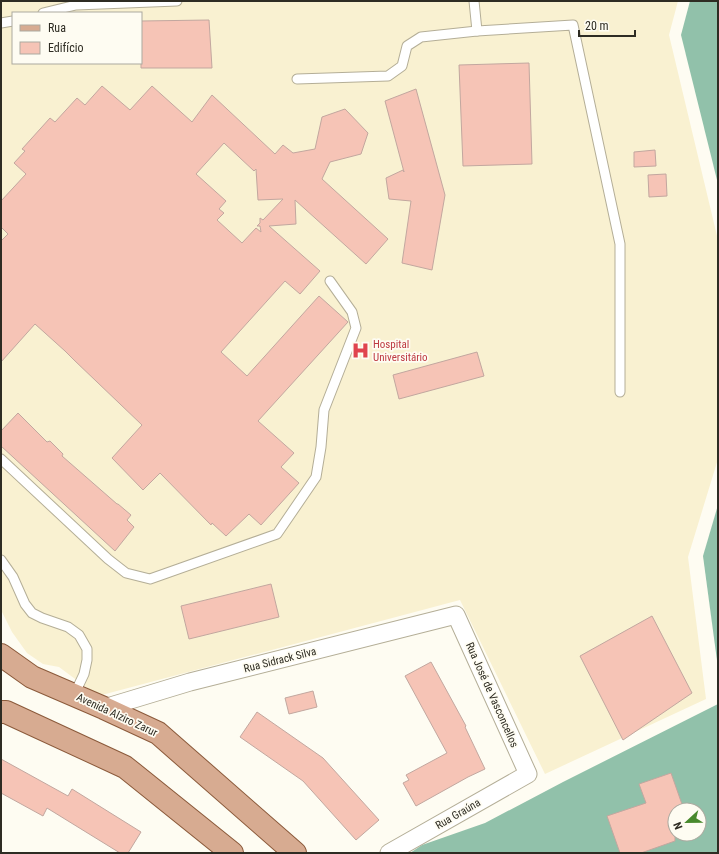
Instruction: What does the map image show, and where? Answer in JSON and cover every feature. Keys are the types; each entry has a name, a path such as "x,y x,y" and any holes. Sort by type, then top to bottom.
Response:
{"main road":[{"name":"Avenida Alziro Zarur","path":"1,655 32,677 158,733 294,853"},
{"path":"1,712 6,712 125,767 232,853"}],"street":[{"name":"Rua Sidrack Silva","path":"104,708 190,682 456,615"},
{"name":"Rua José de Vasconcellos","path":"456,615 528,774"},
{"name":"Rua Graúna","path":"389,853 528,774"}],"lane":[{"path":"47,12 76,5 176,1"},
{"path":"474,1 477,31"},
{"path":"1,23 12,21"},
{"path":"297,79 388,76 402,66 407,46 421,37 477,31 573,25 620,244 620,392"},
{"path":"1,459 108,559 126,573 150,579 277,534 316,477 321,447 324,410 356,328 352,312 330,281"},
{"path":"1,560 12,577 25,604 32,613 68,627 79,635 87,649 88,660 84,674 74,695"}],"shaded area":[{"name":"Hospital Universitário","path":"1,1 678,1 669,35 718,240 718,459 688,557 706,699 545,774 460,600 98,696 59,667 43,664 27,653 12,632 1,610"}],"green space":[{"path":"690,1 718,1 718,184 681,35"},
{"path":"718,505 718,668 703,556"},
{"path":"718,704 718,853 410,853 422,845 485,823"}],"building":[{"path":"209,20 212,68 141,68 142,21"},
{"path":"529,63 532,164 463,166 459,65"},
{"name":"Hospital Universitário","path":"102,86 130,110 152,86 192,122 212,95 275,154 283,145 293,153 315,149 322,117 345,109 368,133 361,154 330,162 322,179 388,239 366,264 295,200 296,224 269,226 320,271 300,294 285,281 221,352 247,376 319,296 348,322 258,421 294,453 281,467 299,483 261,525 249,514 226,536 212,523 211,525 160,473 143,490 112,458 142,425 35,324 1,362 1,241 8,234 1,227 1,201 26,174 14,163 25,151 22,149 50,118 55,122 77,98 85,105","holes":["224,143 254,171 256,169 258,200 283,199 263,220 260,218 260,223 257,226 260,226 261,232 256,228 242,243 217,220 224,213 219,209 226,201 196,174"]},
{"path":"416,89 445,195 432,270 402,263 411,201 389,199 386,178 403,170 404,172 385,101"},
{"path":"655,150 656,166 634,167 634,152"},
{"path":"666,174 667,196 649,197 648,175"},
{"path":"477,352 484,376 399,399 393,375"},
{"path":"18,413 47,442 50,441 63,454 62,456 131,515 127,520 134,527 115,551 1,446 1,431"},
{"path":"271,584 279,617 189,639 181,606"},
{"path":"652,616 692,693 623,740 580,656"},
{"path":"431,662 466,726 465,727 485,769 416,806 403,783 409,780 406,775 447,753 405,676"},
{"path":"313,691 317,707 289,714 285,698"},
{"path":"257,712 323,758 379,820 356,840 303,781 240,737"},
{"path":"1,759 68,796 72,789 141,832 128,853 120,853 47,808 43,816 1,793"},
{"path":"671,773 681,802 667,802 667,842 672,842 641,853 620,853 607,816 646,803 639,784"}],"place":[{"name":"Hospital Universitário","path":"360,350"}]}
